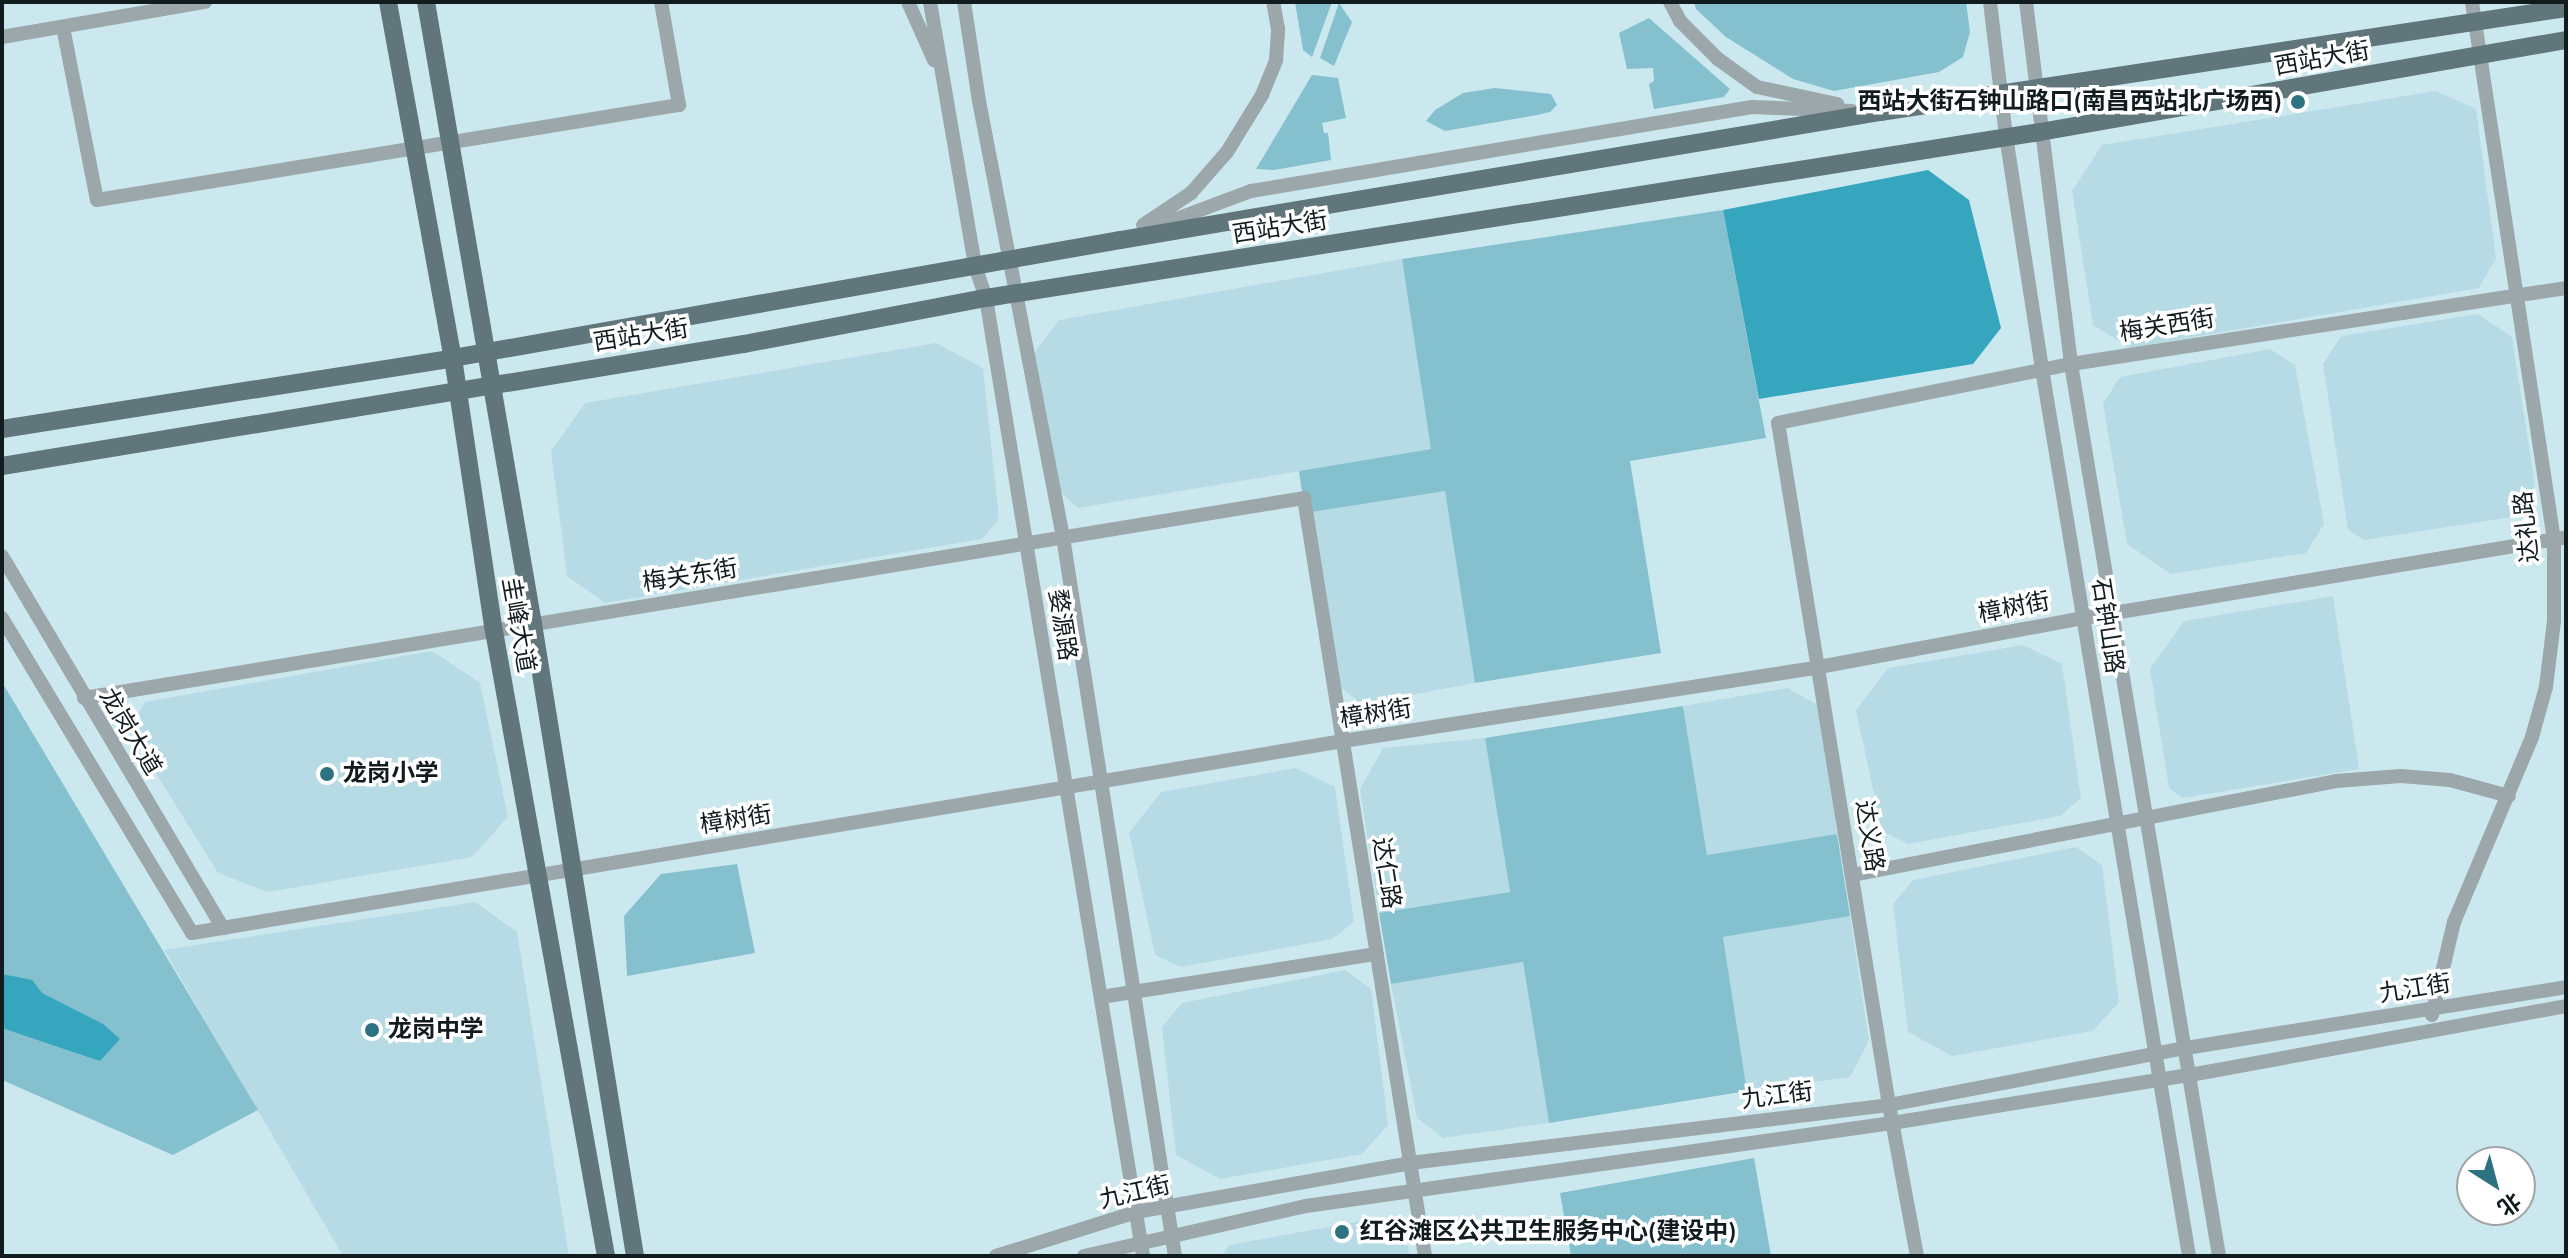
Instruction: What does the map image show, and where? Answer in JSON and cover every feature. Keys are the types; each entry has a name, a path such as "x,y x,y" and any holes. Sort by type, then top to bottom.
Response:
{"main road":[{"name":"圭峰大道","path":"388,2 453,358 494,631 606,1256"},
{"name":"圭峰大道","path":"426,2 533,624 635,1256"},
{"name":"西站大街","path":"2,429 453,358 1120,240 1880,112 2566,8"},
{"name":"西站大街","path":"2,466 744,344 986,298 2040,132 2566,40"}],"street":[{"path":"2,37 205,2"},
{"path":"63,27 97,200 679,105 661,2"},
{"path":"908,2 942,79"},
{"name":"婺源路","path":"930,2 975,266 986,298 1141,1249"},
{"name":"婺源路","path":"964,2 1015,295 1063,537 1175,1256"},
{"path":"967,18 972,2"},
{"path":"1120,240 1191,193 1227,152 1262,95 1276,60 1278,29 1273,2"},
{"path":"1670,2 1680,21 1718,59 1757,87 1880,112"},
{"name":"石钟山路","path":"1990,2 2006,136 2042,369 2115,825 2189,1256"},
{"name":"石钟山路","path":"2026,2 2071,364 2219,1256"},
{"name":"达礼路","path":"2428,1032 2454,922 2509,796 2546,687 2560,538 2514,295 2472,2"},
{"path":"1120,240 1267,188 1752,107 1880,112"},
{"name":"梅关西街","path":"1778,423 2071,364 2566,288"},
{"name":"达义路","path":"1778,423 1892,1123 1917,1256"},
{"name":"梅关东街","path":"84,698 1304,498"},
{"name":"达仁路","path":"1304,498 1425,1256"},
{"name":"樟树街","path":"2,618 192,933 1343,741 1819,667 2112,613 2560,538"},
{"name":"龙岗大道","path":"2,556 223,928"},
{"path":"1853,875 2336,781 2401,776 2450,780 2509,796"},
{"path":"1101,997 1377,954"},
{"name":"九江街","path":"996,1256 1136,1212 1410,1163 1889,1105 2154,1053 2566,987"},
{"name":"九江街","path":"1084,1256 1141,1249 1172,1238 1306,1206 1892,1123 2190,1075 2566,1006"}],"shaded area":[{"path":"1295,2 1332,2 1312,57 1303,50"},
{"path":"1694,2 1966,2 1970,32 1963,57 1939,72 1834,91 1793,79 1726,37 1696,9"},
{"path":"1339,3 1352,22 1334,66 1320,58"},
{"path":"1649,18 1730,89 1724,97 1654,109 1649,84 1654,81 1653,68 1627,69 1619,33"},
{"path":"1312,75 1338,78 1346,118 1322,123 1324,133 1328,133 1331,160 1274,170 1256,169"},
{"path":"1495,88 1551,94 1557,105 1550,112 1445,131 1426,121 1435,110 1463,93"},
{"path":"2436,91 2476,109 2496,258 2479,288 2130,348 2093,325 2072,191 2102,145"},
{"path":"1928,170 1969,200 2001,328 1973,364 1759,399 1723,210"},
{"path":"1723,210 1766,438 1630,461 1661,653 1475,683 1445,491 1305,513 1299,471 1431,449 1402,259"},
{"path":"1402,259 1432,449 1078,508 1051,484 1027,363 1059,320"},
{"path":"2478,314 2512,337 2535,486 2518,516 2364,540 2348,530 2323,364 2341,336"},
{"path":"936,343 983,368 999,519 982,539 605,603 567,576 551,451 585,403"},
{"path":"2270,349 2295,365 2324,524 2306,553 2171,574 2127,544 2103,404 2120,377"},
{"path":"1445,490 1475,683 1362,704 1331,680 1305,513"},
{"path":"2333,596 2359,769 2182,798 2169,788 2150,669 2184,621"},
{"path":"2023,645 2062,664 2081,798 2060,816 1908,844 1882,831 1856,710 1888,668"},
{"name":"龙岗小学","path":"432,651 480,683 508,817 472,857 268,892 218,873 129,730 145,702"},
{"path":"2,682 258,1110 173,1155 2,1080"},
{"path":"1788,688 1821,707 1837,834 1707,855 1683,706"},
{"path":"1683,706 1707,855 1837,834 1850,916 1723,937 1747,1091 1549,1123 1523,962 1391,984 1379,913 1510,892 1485,738"},
{"path":"1485,738 1510,892 1379,913 1360,789 1383,748"},
{"path":"1296,768 1335,787 1354,922 1332,939 1181,967 1155,955 1129,833 1161,792"},
{"path":"2076,847 2102,865 2119,1002 2093,1031 1952,1056 1908,1032 1893,904 1913,880"},
{"path":"737,864 755,953 627,976 624,916 661,874"},
{"name":"龙岗中学","path":"475,902 517,932 569,1256 343,1256 164,950"},
{"path":"1850,916 1869,1040 1850,1077 1747,1091 1723,937"},
{"path":"1523,962 1549,1123 1443,1138 1417,1118 1391,984"},
{"path":"1345,970 1371,989 1388,1125 1362,1154 1220,1179 1176,1155 1162,1027 1182,1003"},
{"path":"2,974 32,980 42,993 103,1024 120,1039 100,1061 2,1028"},
{"path":"1754,1158 1771,1256 1571,1256 1560,1193"},
{"name":"红谷滩区公共卫生服务中心(建设中)","path":"1367,1220 1408,1246 1409,1256 1222,1256 1229,1245"}],"place":[{"name":"西站大街石钟山路口(南昌西站北广场西)","path":"2298,102"},
{"name":"龙岗小学","path":"327,774"},
{"name":"龙岗中学","path":"372,1030"},
{"name":"红谷滩区公共卫生服务中心(建设中)","path":"1342,1232"}]}
